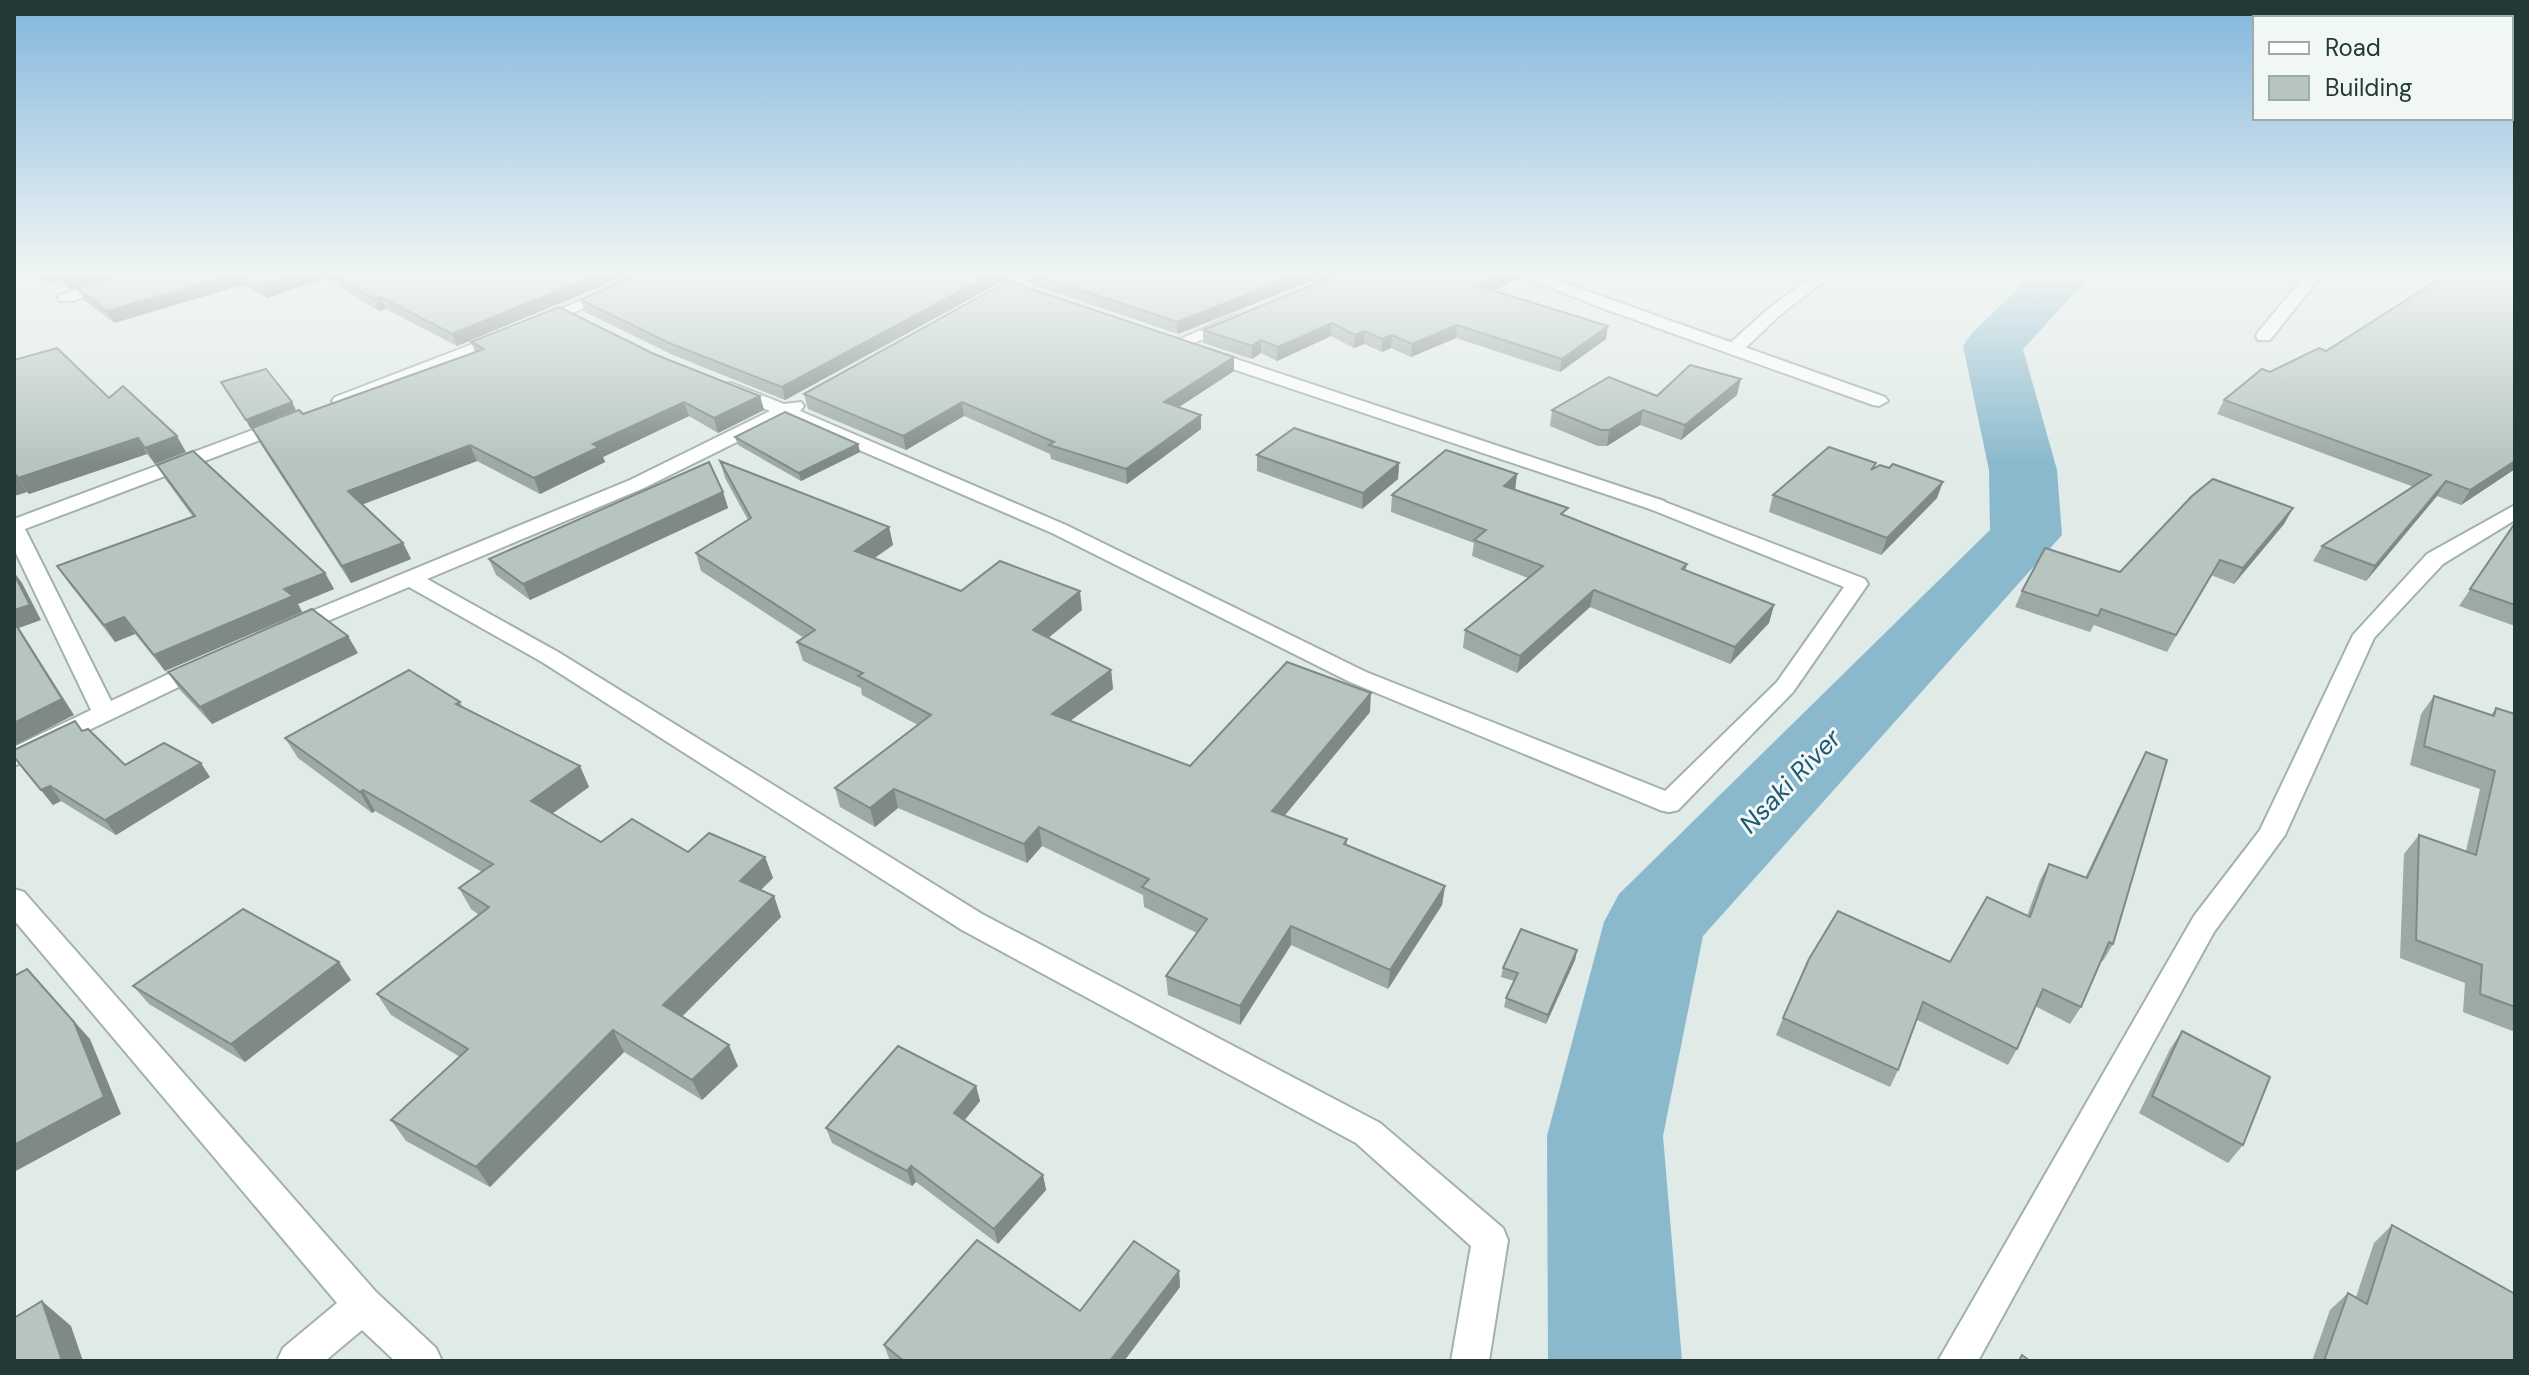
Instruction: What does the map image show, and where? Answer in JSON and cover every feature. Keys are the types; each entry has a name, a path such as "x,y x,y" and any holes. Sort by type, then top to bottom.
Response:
{"street":[{"path":"105,714 14,526 521,335"},
{"path":"720,383 1059,529 1358,677 1669,803 1785,687 1857,584 1657,505 1170,342 1189,335"},
{"path":"1696,335 1879,401"},
{"path":"1735,348 1749,335"},
{"path":"268,638 637,484 813,395"},
{"path":"1957,1361 2204,924 2271,835 2364,635 2435,559 2515,511"},
{"path":"409,578 550,657 972,922 1368,1133 1490,1240 1470,1361"},
{"path":"14,757 226,655"},
{"path":"14,900 363,1305 423,1361"},
{"path":"296,1361 363,1305"}],"building":[{"path":"488,335 616,335 654,354 760,396 714,418 684,402 593,444 599,447 534,478 470,445 348,491 403,543 342,566 252,428 299,410 303,414 484,349 471,342"},
{"path":"653,335 879,335 782,387"},
{"path":"910,335 1169,335 1234,357 1164,402 1201,415 1126,469 1049,445 1054,442 962,402 903,436 804,394"},
{"path":"1219,335 1305,335 1278,347 1261,340 1252,346"},
{"path":"1392,335 1433,335 1412,344"},
{"path":"1488,335 1595,335 1562,359"},
{"path":"2351,335 2515,335 2515,461 2470,490 2446,481 2375,566 2322,546 2431,475 2224,400 2262,369 2270,372 2319,348 2326,351"},
{"path":"57,348 109,398 123,386 177,436 145,448 138,438 18,478 14,476 14,360"},
{"path":"1690,365 1741,379 1685,425 1643,410 1609,430 1601,430 1552,410 1609,377 1657,396"},
{"path":"266,369 292,402 246,420 221,382"},
{"path":"785,412 858,444 799,473 735,437"},
{"path":"1294,428 1399,463 1363,493 1257,455"},
{"path":"1829,447 1876,463 1871,470 1880,465 1889,468 1893,464 1943,482 1887,538 1773,495"},
{"path":"1446,450 1517,474 1504,486 1568,508 1561,514 1687,564 1682,569 1774,605 1735,647 1594,590 1520,656 1465,630 1543,566 1474,540 1486,530 1392,495"},
{"path":"193,451 325,573 284,589 293,596 154,655 124,617 104,625 57,566 195,516 157,465"},
{"path":"720,461 889,527 855,551 961,591 1000,561 1080,591 1033,630 1111,670 1052,714 1190,766 1287,662 1371,693 1272,811 1347,839 1344,844 1445,886 1390,970 1291,926 1240,1006 1166,976 1207,919 1142,887 1149,879 1039,827 1024,844 894,789 870,808 835,788 931,715 858,676 863,673 797,642 815,630 696,553 751,518"},
{"path":"709,462 723,492 523,584 489,559"},
{"path":"2213,479 2293,508 2243,568 2220,560 2176,635 2101,609 2098,616 2022,591 2045,548 2120,572 2192,496"},
{"path":"2515,526 2515,605 2470,589"},
{"path":"14,574 30,605 14,610"},
{"path":"312,609 348,636 200,707 168,672"},
{"path":"14,622 62,699 14,723"},
{"path":"409,670 460,702 456,704 580,766 531,801 601,842 632,819 688,852 709,833 765,857 740,881 774,896 663,1005 729,1045 692,1080 613,1030 476,1167 391,1120 468,1049 377,994 489,907 459,888 493,864 363,790 360,792 285,738"},
{"path":"2434,696 2494,716 2496,708 2515,714 2515,1007 2480,994 2482,965 2416,940 2419,835 2476,855 2495,771 2424,746"},
{"path":"75,721 82,731 88,729 125,765 164,743 201,763 105,820 50,786 41,790 14,757 14,750"},
{"path":"2146,752 2167,760 2113,944 2109,942 2081,1007 2043,989 2017,1049 1923,1002 1898,1070 1783,1018 1809,959 1838,911 1950,962 1987,897 2030,917 2049,864 2087,878"},
{"path":"243,909 339,962 231,1044 133,986"},
{"path":"1521,929 1577,950 1548,1015 1506,998 1518,973 1503,968"},
{"path":"27,969 74,1022 104,1097 14,1145 14,976"},
{"path":"2182,1031 2270,1077 2243,1145 2152,1096"},
{"path":"898,1046 976,1086 954,1113 1043,1175 994,1229 911,1166 907,1171 826,1128"},
{"path":"2392,1225 2515,1294 2515,1361 2324,1361 2348,1293 2367,1304"},
{"path":"977,1240 1080,1311 1134,1241 1179,1271 1110,1361 904,1361 884,1345"},
{"path":"42,1301 62,1361 14,1361 14,1318"}],"waterway":[{"name":"Nsaki River","path":"1615,1361 1605,1136 1655,922 2026,535 2023,470 1993,346 2004,335"}]}
